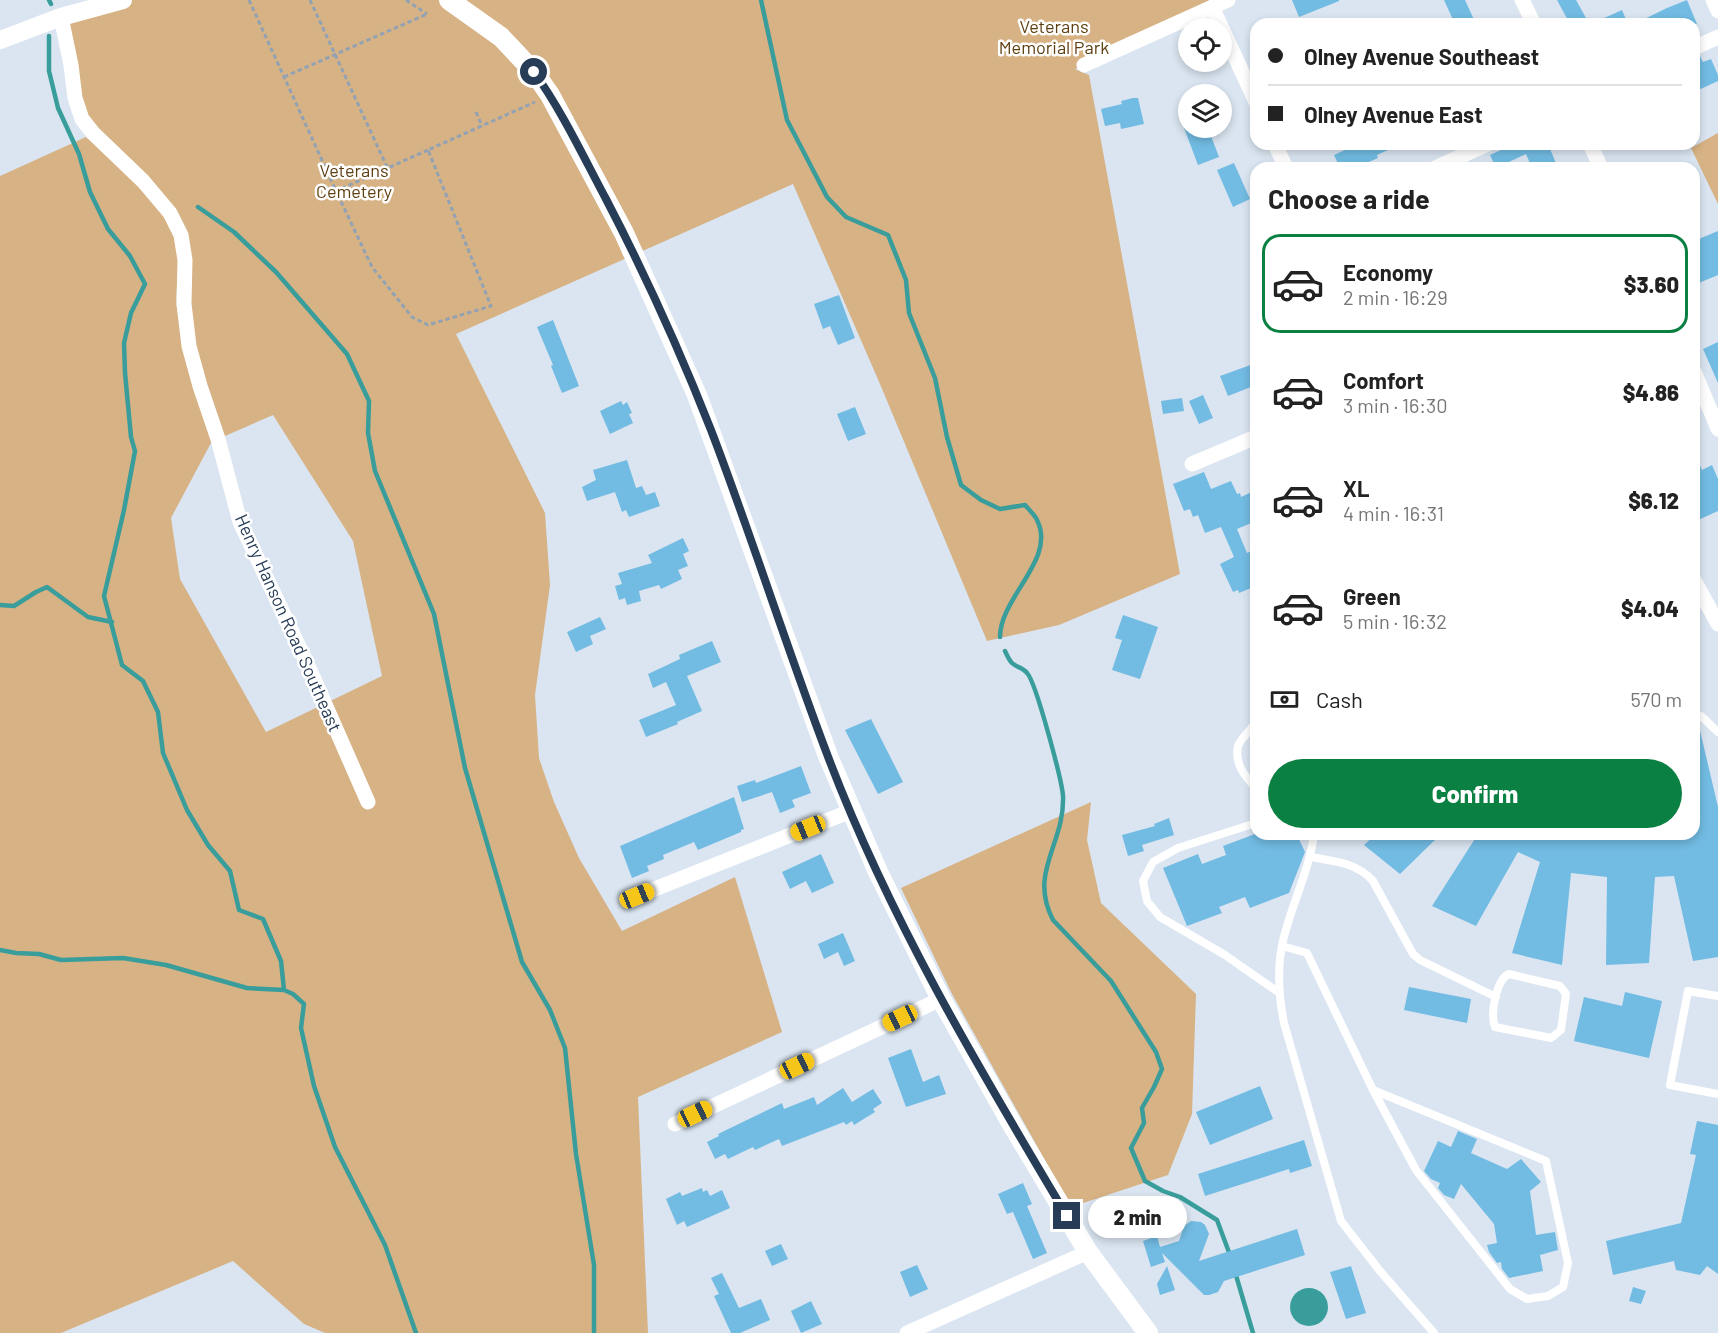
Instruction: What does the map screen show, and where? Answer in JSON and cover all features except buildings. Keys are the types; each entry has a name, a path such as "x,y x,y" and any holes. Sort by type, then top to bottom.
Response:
{"main road":[{"path":"449,0 501,37 523,58 550,95 634,254 680,355 712,434 828,756 878,872 941,999 1088,1252 1148,1333"}],"street":[{"path":"0,40 61,17 123,0"},
{"path":"1084,65 1228,0"},
{"path":"1522,0 1531,18"},
{"path":"1713,0 1718,10"},
{"path":"1212,7 1250,89"},
{"name":"Henry Hanson Road Southeast","path":"61,17 75,98 82,119 93,133 143,181 170,213 181,235 186,260 184,304 189,346 240,522 310,670 368,802"},
{"path":"1700,45 1718,37"},
{"path":"1448,162 1475,150"},
{"path":"1700,386 1718,429"},
{"path":"1192,464 1250,442"},
{"path":"1700,591 1718,624"},
{"path":"637,896 851,811"},
{"path":"675,1124 941,999"},
{"path":"907,1333 1088,1252"}],"lane":[{"path":"1700,716 1718,732"},
{"path":"1250,729 1238,744 1238,758 1244,776 1250,782"},
{"path":"1250,825 1178,848 1154,862 1143,881 1147,901 1160,917 1225,955 1278,992"},
{"path":"1313,840 1311,856 1282,946 1278,992 1284,1023 1341,1221 1380,1271 1434,1333"},
{"path":"1311,856 1348,864 1365,872 1374,881 1413,954 1420,960 1496,997"},
{"path":"1282,946 1307,953 1373,1090 1416,1170 1510,1289 1527,1299 1548,1296 1563,1287 1568,1263 1546,1161 1373,1090"},
{"path":"1509,974 1564,988 1566,994 1561,1030 1551,1038 1499,1029 1494,1023 1496,997 1501,981 1509,974"},
{"path":"1718,996 1688,991 1670,1084 1718,1094"}],"path":[{"path":"249,0 372,267 412,317 428,325 491,306 428,150"},
{"path":"310,0 387,168"},
{"path":"284,77 427,14 406,0"},
{"path":"336,191 550,95"},
{"path":"476,112 482,126"}],"green space":[{"path":"123,0 1228,0 1188,18 1178,18 1178,23 1075,69 1089,75 1180,574 1059,625 987,641 880,384 793,184 456,334 545,513 550,585 535,695 539,758 554,802 579,858 622,931 735,877 782,1032 638,1097 648,1333 325,1333 304,1324 233,1261 61,1333 0,1333 0,176 86,137 147,195 176,235 179,251 177,308 191,375 212,441 171,518 180,579 266,732 382,676 353,541 273,415 218,439 189,341 184,307 185,252 181,234 160,199 92,132 80,114 61,17"},
{"path":"1718,133 1718,204 1700,167 1700,162 1698,162 1692,150 1700,150 1700,143"},
{"path":"1091,802 1087,840 1101,903 1196,994 1192,1114 1168,1175 1071,1207 952,994 901,888"}],"shaded area":[{"path":"1309,1288 1322,1294 1328,1307 1322,1320 1309,1326 1296,1320 1290,1307 1296,1294"}],"waterway":[{"path":"49,0 51,4"},
{"path":"761,0 787,120 827,197 846,217 888,235 906,280 909,313 935,378 947,437 961,485 981,500 1000,509 1025,505 1037,520 1041,535 1040,549 1002,622 1000,637"},
{"path":"49,36 49,71 58,108 79,154 90,192 108,229 130,256 145,284 131,313 124,343 131,437 135,451 104,596 122,665 143,681 158,712 163,753 187,810 208,845 230,871 239,910 263,919 281,961 284,990"},
{"path":"198,207 234,232 276,272 347,354 369,401 368,433 375,471 434,614 465,768 522,962 550,1010 565,1048 576,1154 594,1265 594,1333"},
{"path":"0,605 14,606 47,587 88,617 112,622"},
{"path":"1005,651 1012,663 1026,671 1031,680 1048,732 1062,787 1062,813 1059,829 1046,872 1044,887 1046,903 1053,920 1111,981 1156,1052 1162,1069 1142,1108 1144,1123 1131,1148 1145,1181 1180,1197 1217,1220 1230,1255"},
{"path":"0,950 39,954 61,960 123,958 166,965 247,988 284,990 293,994 304,1004 301,1028 314,1086 335,1147 385,1245 416,1333"},
{"path":"1235,1272 1253,1333"}],"route":[{"path":"534,72 560,112 624,233 680,355 712,434 828,756 873,861 941,999 1067,1216"}],"park label":[{"name":"Veterans Memorial Park","path":"1054,37"},
{"name":"Veterans Cemetery","path":"354,181"}]}
